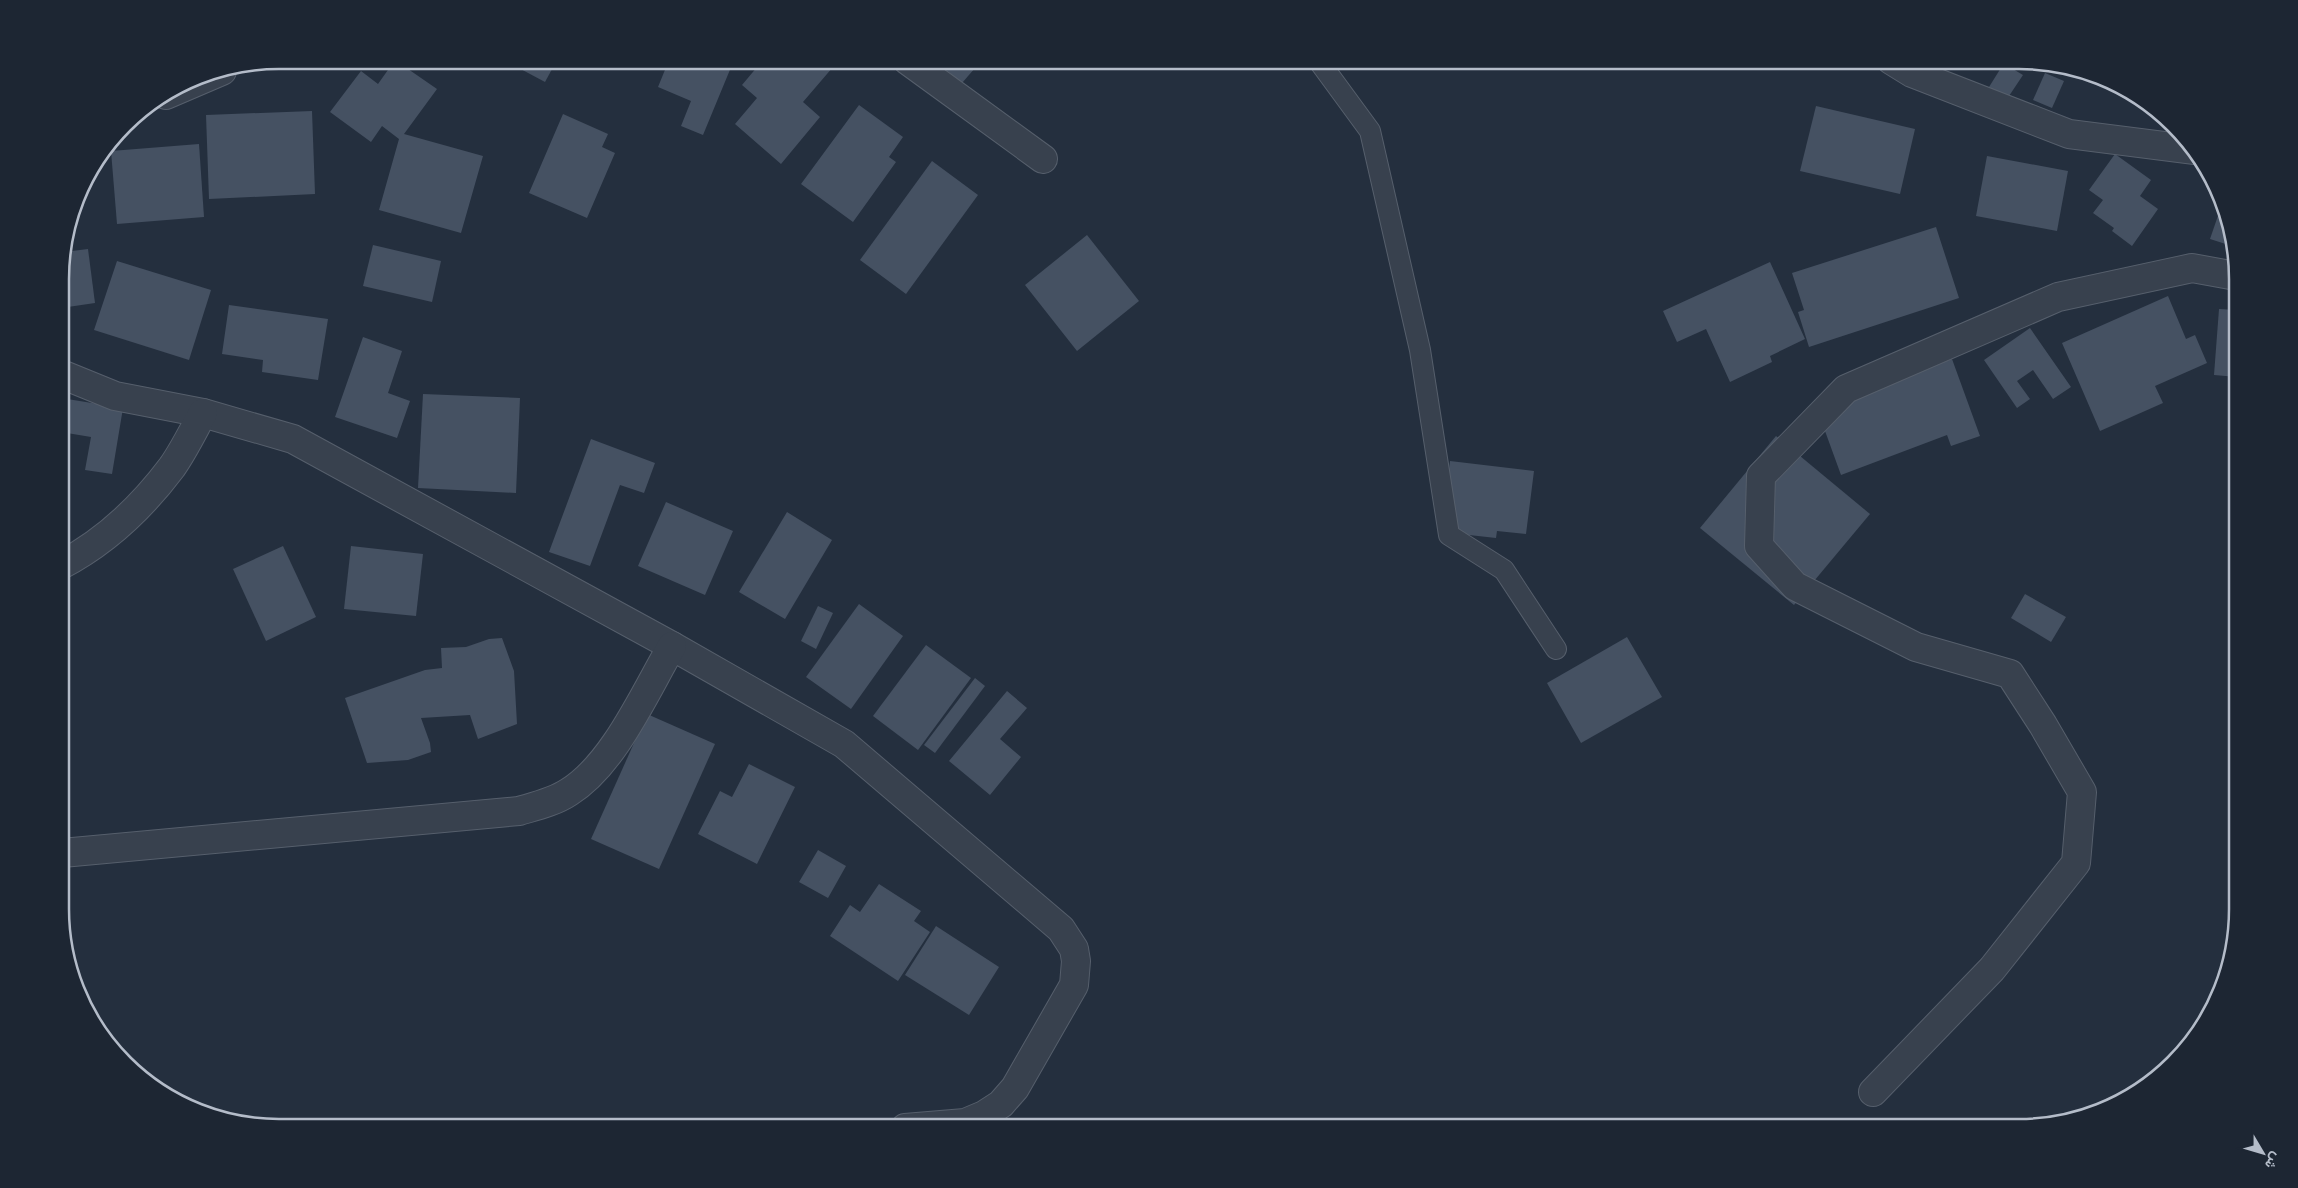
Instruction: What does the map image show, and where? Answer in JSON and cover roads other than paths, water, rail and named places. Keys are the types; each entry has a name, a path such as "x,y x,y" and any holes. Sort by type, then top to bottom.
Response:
{"street":[{"path":"919,69 1044,159"},
{"path":"1906,69 2069,134 2184,148"},
{"path":"1874,1092 1992,969 2076,863 2082,792 2044,725 2010,674 1916,647 1796,586 1759,546 1761,476 1846,389 2058,297 2192,268 2229,275"},
{"path":"69,377 115,396 203,414 293,439 672,646 844,744 1061,929 1069,939 1076,961 1074,985 1015,1088 1002,1104 974,1119"},
{"path":"69,561 87,551 134,512 173,466 203,414"},
{"path":"69,852 519,811 545,804 568,793 590,777 608,757 672,646"}],"lane":[{"path":"1325,69 1370,131 1420,350 1449,535 1504,570 1556,649"}]}
